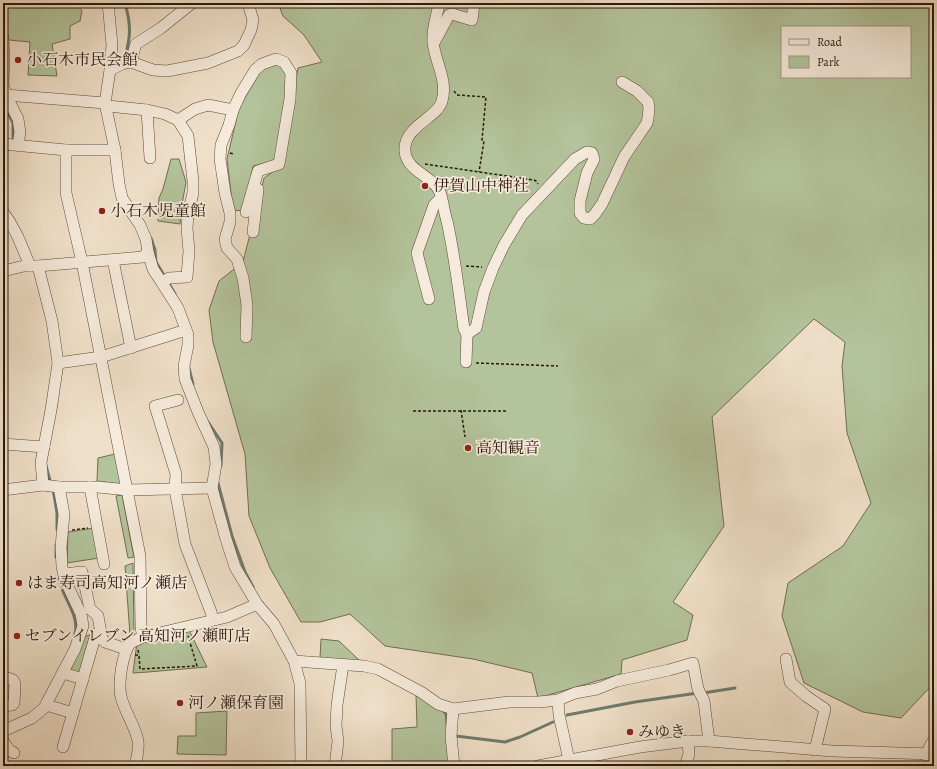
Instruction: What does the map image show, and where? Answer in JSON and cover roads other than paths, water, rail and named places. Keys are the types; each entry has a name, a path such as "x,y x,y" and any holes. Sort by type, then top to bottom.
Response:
{"street":[{"path":"108,3 112,46 109,105 122,198 140,225 146,239 153,269 165,280 188,335 188,345 184,366 185,379 214,447 216,464 212,488 226,539 236,567 257,604 274,624 294,661 300,683 301,766"},
{"path":"131,62 136,44 160,28 192,3"},
{"path":"110,70 122,64 131,62 153,70 168,71 208,63 238,51 244,45 252,30 253,20 248,3"},
{"path":"439,3 434,21 433,43 443,81 444,88 442,103 420,123 413,132 406,144 405,153 410,162 420,173 438,189 441,198 451,240 464,329 468,334 466,362"},
{"path":"433,43 449,15 452,14 472,20 474,3"},
{"path":"3,39 3,85 6,95 18,119 20,132 9,146"},
{"path":"246,212 258,171 279,164 290,99 291,73 284,62 276,59 262,64 255,70 233,110 229,126 221,145 220,159 225,193 230,213 230,222 225,239 227,248 237,260 243,278 247,305 246,337"},
{"path":"468,334 476,328 484,292 493,268 504,245 525,211 575,159 587,152 592,153 594,159 587,173 580,201 579,210 582,217 587,219 592,218 602,204 624,157 647,123 649,115 648,102 637,91 622,82"},
{"path":"6,95 147,110 165,114 178,120 188,136 193,181 188,221 190,251 186,277 165,280"},
{"path":"178,120 195,109 208,104 233,110"},
{"path":"147,110 150,158"},
{"path":"9,146 66,150 115,150"},
{"path":"66,150 66,193 82,262 140,556 140,640"},
{"path":"253,232 258,189 254,184"},
{"path":"429,299 417,253 434,205 441,198"},
{"path":"3,212 12,224 34,266 52,321 58,363 41,462 64,514 61,547 64,574 68,589 81,614 83,626 75,649 46,705 32,718 3,731"},
{"path":"3,271 24,266 143,257 148,252"},
{"path":"114,260 131,348"},
{"path":"58,363 101,357 186,330"},
{"path":"178,400 155,406 176,474 175,489 185,544 213,620"},
{"path":"3,444 44,447"},
{"path":"3,490 51,486 128,490 212,488"},
{"path":"90,487 104,564"},
{"path":"63,747 83,679 99,637 98,616 90,609 82,572 64,574"},
{"path":"135,766 138,751 138,740 121,698 120,685 125,652 130,643 227,617 257,604"},
{"path":"83,626 105,642 125,652"},
{"path":"786,659 790,682 806,696 825,709 815,750"},
{"path":"294,661 364,666 378,669 421,692 438,704 453,709 509,702 539,702 558,700 574,693 597,689 617,681 669,670 693,663 700,694 704,701 709,741"},
{"path":"334,766 338,741 336,726 337,705 343,665"},
{"path":"63,673 83,679"},
{"path":"3,676 13,680 15,684 14,703 12,705 3,706"},
{"path":"558,700 559,715 569,760"},
{"path":"46,705 73,713"},
{"path":"453,709 451,736 454,766"},
{"path":"3,741 9,750 14,753"},
{"path":"685,766 688,754 688,741"},
{"path":"538,766 640,747 688,741 709,741 815,750 930,755 931,744 934,741"}],"waterway":[{"path":"125,3 130,30 125,57"},
{"path":"7,110 13,123 13,139"},
{"path":"3,158 9,147"},
{"path":"151,238 155,250 156,262 165,277"},
{"path":"168,282 175,294"},
{"path":"189,368 193,384"},
{"path":"208,422 222,443 221,466"},
{"path":"46,466 51,484"},
{"path":"218,483 232,536 245,572 253,587"},
{"path":"53,489 57,513 57,529"},
{"path":"56,545 56,557"},
{"path":"59,579 73,613 76,627 75,634"},
{"path":"703,693 735,688"},
{"path":"567,715 635,702 698,693"},
{"path":"443,711 446,713 447,725"},
{"path":"456,736 505,742 553,722"}],"place":[{"name":"小石木市民会館","path":"18,60"},
{"name":"伊賀山中神社","path":"425,186"},
{"name":"小石木児童館","path":"102,211"},
{"name":"高知観音","path":"468,448"},
{"name":"はま寿司高知河ノ瀬店","path":"19,583"},
{"name":"セブンイレブン 高知河ノ瀬町店","path":"17,636"},
{"name":"河ノ瀬保育園","path":"180,703"},
{"name":"みゆき","path":"630,732"}]}
